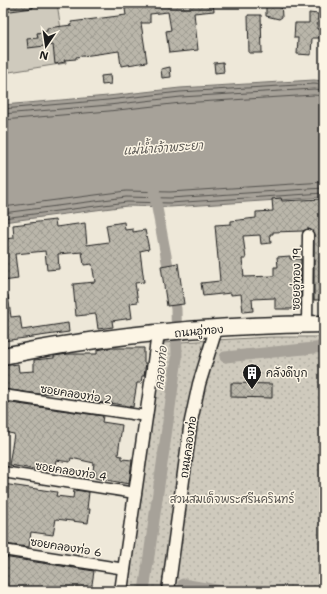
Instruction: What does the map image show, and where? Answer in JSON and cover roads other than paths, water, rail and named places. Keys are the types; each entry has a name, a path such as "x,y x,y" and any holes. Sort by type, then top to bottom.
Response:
{"main road":[{"name":"ถนนอู่ทอง","path":"3,356 106,340 216,328 324,324"}],"street":[{"name":"ซอยอู่ทอง 19","path":"307,324 308,235"},
{"name":"ถนนคลองท่อ","path":"168,591 191,421 199,384 216,328"},
{"path":"121,591 146,416 162,334"},
{"name":"ซอยคลองท่อ 2","path":"3,395 146,416"},
{"name":"ซอยคลองท่อ 4","path":"3,472 135,492"},
{"name":"ซอยคลองท่อ 6","path":"3,550 125,569"}],"water":[{"name":"แม่น้ำเจ้าพระยา","path":"314,80 324,81 324,197 170,207 127,206 3,222 3,105 180,88"}],"waterway":[{"name":"คลองท่อ","path":"144,591 177,358 176,309 154,192"},
{"path":"225,357 324,347"},
{"path":"183,584 222,591"}],"place":[{"name":"คลังดีบุก","path":"252,390"}],"park label":[{"name":"สวนสมเด็จพระศรีนครินทร์","path":"232,499"}]}
